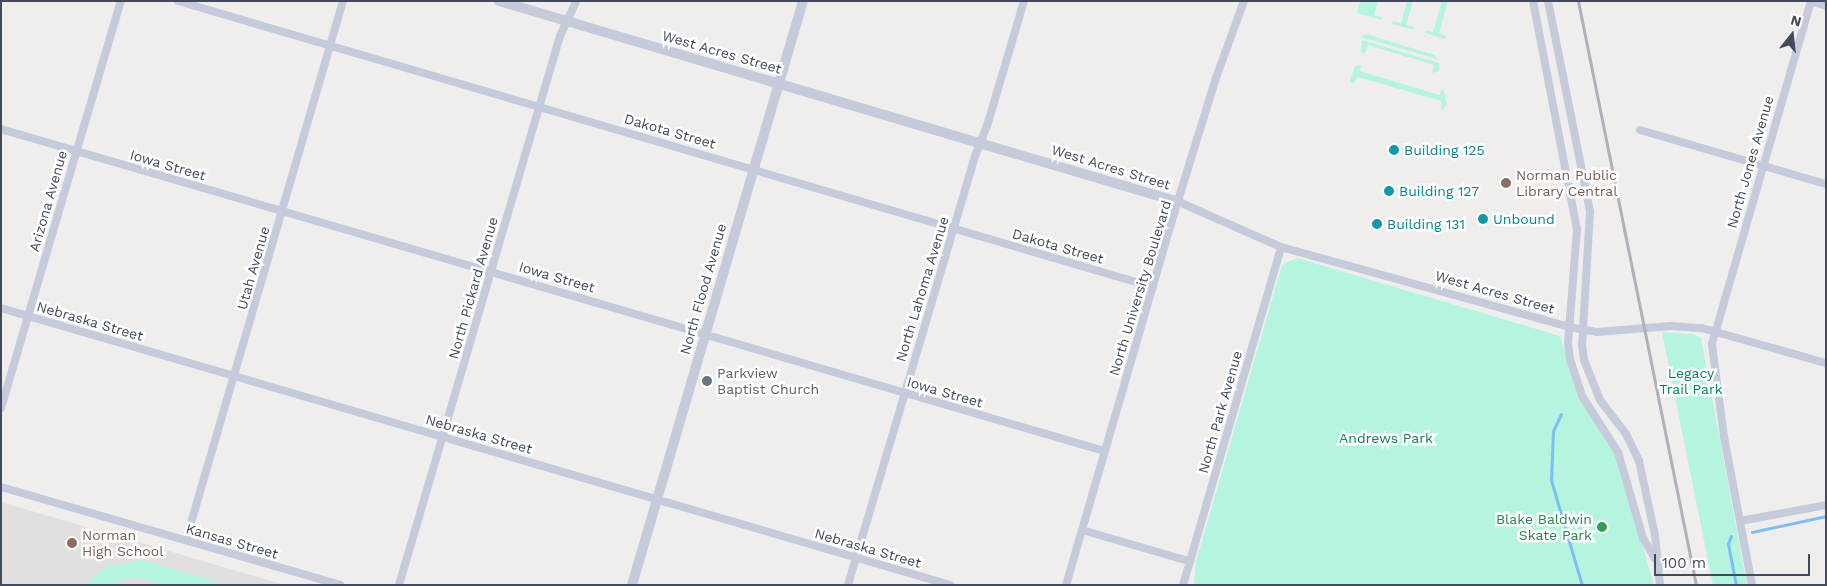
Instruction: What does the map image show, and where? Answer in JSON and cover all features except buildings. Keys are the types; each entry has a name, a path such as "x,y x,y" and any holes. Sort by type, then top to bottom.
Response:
{"street":[{"name":"Arizona Avenue","path":"1,408 121,1"},
{"name":"Dakota Street","path":"178,1 1153,287"},
{"name":"Utah Avenue","path":"186,540 343,1"},
{"name":"West Acres Street","path":"498,1 779,82 1178,202 1281,247 1569,327 1582,330 1616,331 1671,326 1716,331 1826,363"},
{"name":"North Pickard Avenue","path":"399,585 560,36 576,1"},
{"name":"North Flood Avenue","path":"632,585 802,1"},
{"name":"North Lahoma Avenue","path":"848,585 904,393 1024,1"},
{"name":"North University Boulevard","path":"1066,585 1178,202 1217,75 1244,1"},
{"path":"1533,1 1576,229 1568,343 1574,376 1591,411 1618,452 1642,538 1655,559"},
{"path":"1548,1 1590,212 1582,330 1584,360 1590,379 1639,461 1655,535 1655,559 1660,585"},
{"path":"1810,1 1826,6"},
{"name":"North Jones Avenue","path":"1752,585 1714,373 1712,344 1810,1"},
{"name":"Iowa Street","path":"1,129 1104,451"},
{"path":"1640,130 1826,184"},
{"name":"North Park Avenue","path":"1183,585 1281,247"},
{"name":"Nebraska Street","path":"1,308 950,585"},
{"name":"Kansas Street","path":"1,486 340,585"},
{"path":"1740,521 1826,505"},
{"path":"1082,530 1189,561"},
{"path":"1187,571 1187,585"}],"shaded area":[{"name":"Norman High School","path":"1,502 285,585 1,585"}],"green space":[{"path":"1360,1 1378,1 1374,15 1382,17 1381,20 1357,13"},
{"path":"1407,1 1413,1 1406,25 1414,27 1413,30 1392,24 1393,21 1401,23"},
{"path":"1442,1 1448,1 1439,33 1446,36 1445,39 1425,33 1426,30 1433,32"},
{"path":"1366,34 1434,55 1437,59 1361,37"},
{"path":"1362,40 1439,63 1439,71 1432,73 1434,65 1368,45 1365,53 1361,52"},
{"path":"1361,65 1360,71 1439,95 1443,88 1447,105 1442,110 1441,101 1358,77 1353,84 1350,81 1355,66"},
{"name":"Andrews Park","path":"1297,258 1560,336 1580,400 1617,457 1654,585 1194,585 1196,561 1282,265"},
{"name":"Legacy Trail Park","path":"1662,332 1692,334 1701,338 1747,585 1713,585"},
{"path":"140,560 228,585 166,585 135,577 108,585 83,585 106,567"}],"waterway":[{"path":"1561,414 1553,431 1551,480 1582,585"},
{"path":"1752,532 1826,516"},
{"path":"1731,536 1728,544 1736,585"}],"railway":[{"path":"1578,1 1696,585"}],"place":[{"name":"Building 125","path":"1394,150"},
{"name":"Norman Public Library Central","path":"1506,183"},
{"name":"Building 127","path":"1389,191"},
{"name":"Unbound","path":"1483,219"},
{"name":"Building 131","path":"1377,224"},
{"name":"Parkview Baptist Church","path":"707,381"},
{"name":"Blake Baldwin Skate Park","path":"1602,527"},
{"name":"Norman High School","path":"72,543"}]}
